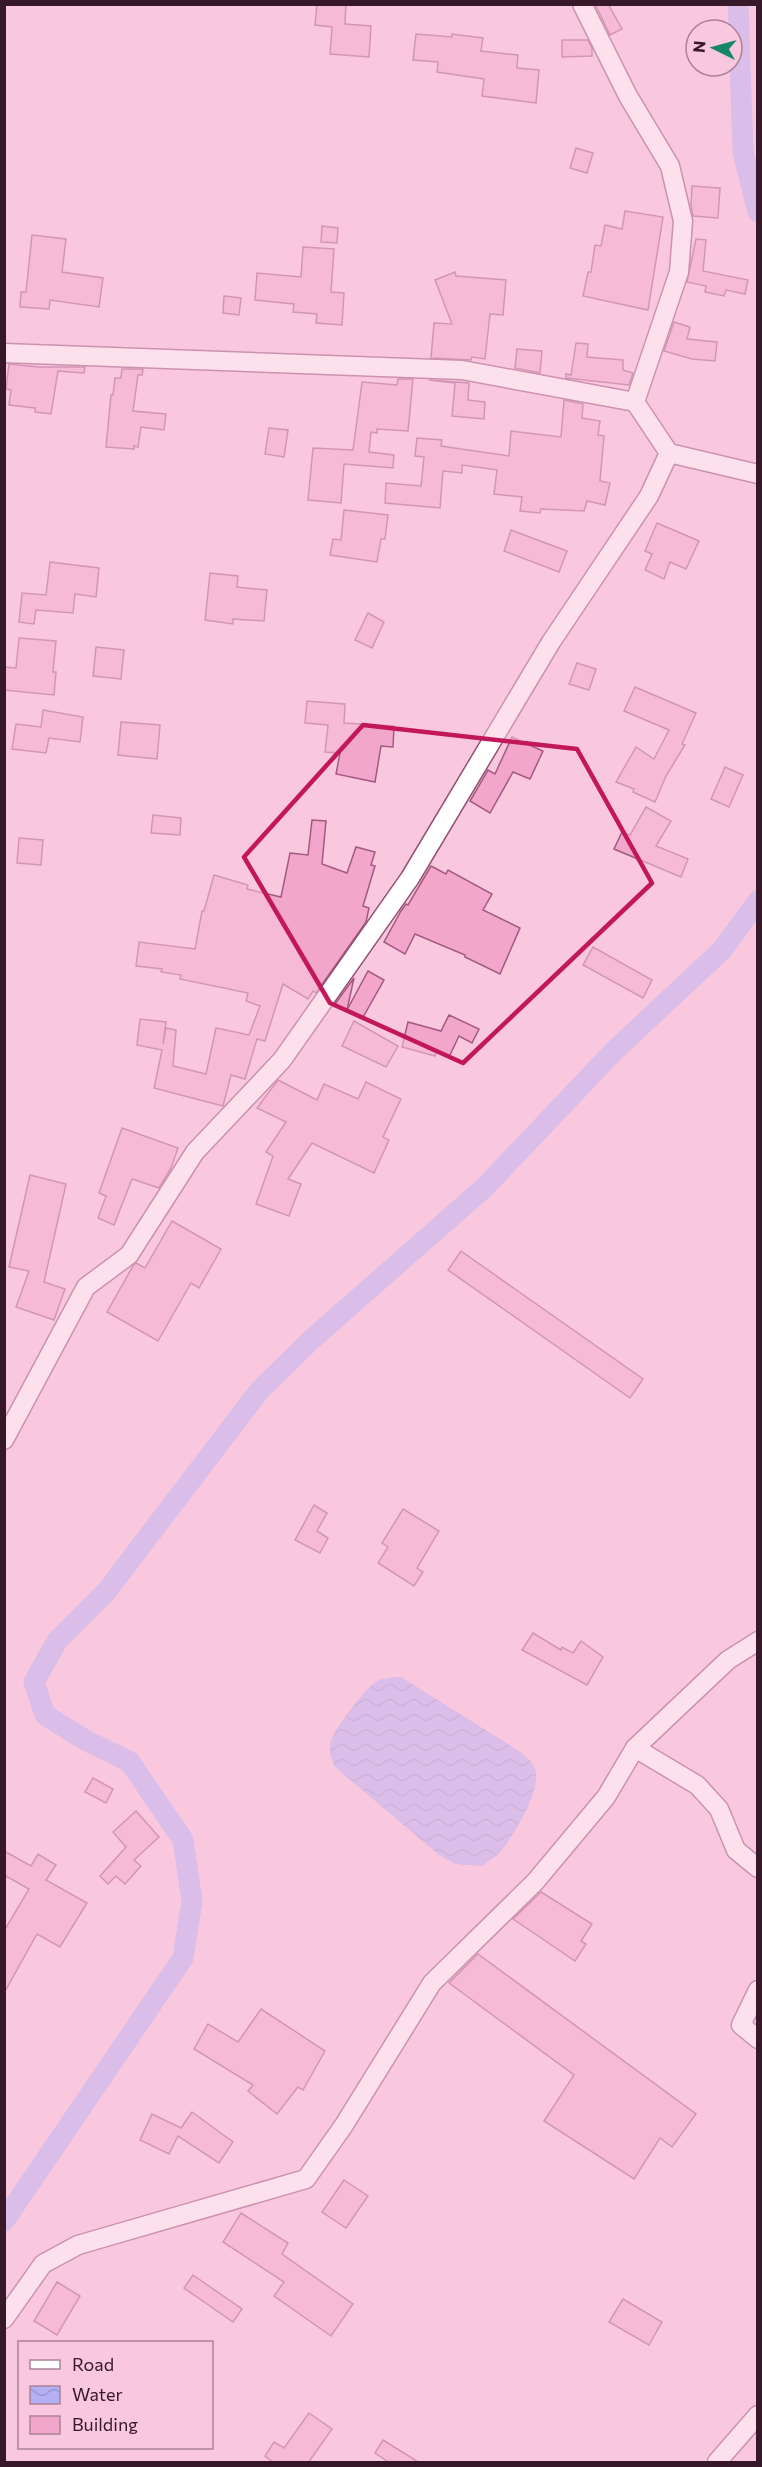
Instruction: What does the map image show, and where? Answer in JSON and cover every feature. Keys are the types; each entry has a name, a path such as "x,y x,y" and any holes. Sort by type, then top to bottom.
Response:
{"street":[{"path":"582,4 628,96 670,166 683,221 679,272 635,402"},
{"path":"4,353 462,370 635,402 669,453 758,474"},
{"path":"4,1440 86,1287 129,1254 195,1152 282,1060 410,878 551,642 649,496 669,453"},
{"path":"4,2319 44,2264 78,2245 306,2179 344,2125 432,1983 535,1882 606,1797 635,1749 729,1660 758,1641"},
{"path":"635,1749 697,1785 719,1809 736,1851 758,1868"},
{"path":"758,1990 741,2025 758,2039"},
{"path":"717,2463 758,2415"}],"highlighted area":[{"path":"363,725 577,749 652,883 463,1063 330,1003 244,857"}],"water":[{"path":"401,1677 519,1751 534,1766 536,1778 526,1812 501,1851 482,1866 456,1864 439,1855 335,1767 330,1744 336,1731 369,1687 378,1681"}],"building":[{"path":"317,4 346,4 345,24 371,26 369,57 330,54 332,27 315,25"},
{"path":"595,4 608,4 622,29 610,35"},
{"path":"416,34 452,37 452,34 483,38 481,51 518,55 517,68 539,70 536,103 482,96 484,79 437,72 438,62 413,60"},
{"path":"562,40 588,40 592,48 592,56 562,57"},
{"path":"576,148 593,153 587,173 570,168"},
{"path":"692,186 720,188 718,218 693,216"},
{"path":"625,211 663,217 648,310 583,296 588,272 591,272 595,245 601,246 605,225 622,229"},
{"path":"322,226 338,228 337,243 321,242"},
{"path":"32,235 66,239 62,272 103,278 99,307 50,300 49,309 20,307 21,292 26,292"},
{"path":"696,239 706,240 703,271 748,280 745,294 726,290 724,296 705,292 706,286 687,282"},
{"path":"303,247 334,249 331,292 344,293 342,325 316,323 317,314 293,312 294,304 255,300 257,273 301,277"},
{"path":"455,272 456,276 506,280 503,315 490,314 485,359 431,358 434,323 452,324 435,280"},
{"path":"224,296 241,298 239,315 223,313"},
{"path":"674,322 690,327 687,339 717,342 715,361 692,359 664,351"},
{"path":"576,343 588,344 587,357 623,360 623,370 633,373 629,385 566,378 566,374 571,375"},
{"path":"517,349 542,351 540,373 515,368"},
{"path":"9,364 39,367 85,367 84,373 58,371 51,414 35,412 35,408 9,405 11,390 6,389"},
{"path":"122,369 143,369 142,375 138,375 133,411 166,414 164,430 141,427 138,447 134,446 134,449 106,447 111,395 113,395 115,378 121,378"},
{"path":"398,379 413,379 408,431 377,429 377,433 371,432 369,452 394,455 393,468 344,464 341,503 308,500 313,448 353,450 362,382 397,385"},
{"path":"429,380 469,383 468,400 485,402 484,419 452,416 455,383"},
{"path":"564,400 583,404 582,418 600,421 598,435 604,436 600,481 610,483 605,505 587,501 584,511 541,509 540,513 520,511 522,497 494,494 497,470 462,465 462,473 443,471 440,508 385,503 386,483 421,486 424,457 415,456 417,438 442,440 441,446 509,456 511,431 561,437"},
{"path":"269,428 288,430 284,457 265,454"},
{"path":"344,510 388,515 385,539 381,539 377,562 330,555 333,539 341,540"},
{"path":"657,523 699,541 686,569 670,562 664,579 645,570 652,554 645,551"},
{"path":"511,530 567,551 559,572 504,551"},
{"path":"50,562 99,568 96,597 75,594 73,613 36,610 34,624 19,622 22,593 46,595"},
{"path":"210,573 238,576 237,587 267,590 264,621 233,619 233,624 205,620"},
{"path":"368,613 384,622 372,648 355,640"},
{"path":"19,638 56,641 53,672 56,672 54,695 4,690 4,667 16,668"},
{"path":"96,647 124,650 121,679 93,676"},
{"path":"577,663 596,669 589,690 569,684"},
{"path":"635,687 696,713 682,744 685,745 666,776 655,802 633,792 634,789 616,782 636,747 654,759 669,730 624,711"},
{"path":"307,701 345,704 344,723 394,726 393,747 381,746 375,782 336,774 340,753 325,752 328,725 305,723"},
{"path":"43,710 83,717 80,742 49,738 46,753 12,749 16,724 41,727"},
{"path":"121,722 160,725 157,759 118,755"},
{"path":"512,737 543,751 530,779 513,772 490,813 470,801 488,770 495,774"},
{"path":"725,767 743,775 729,807 711,799"},
{"path":"646,807 671,821 656,846 688,859 681,877 614,849 622,832 630,835"},
{"path":"153,815 181,818 180,835 151,833"},
{"path":"312,820 326,821 322,864 347,873 356,847 375,852 371,865 375,866 363,906 369,908 366,922 316,993 313,991 308,999 283,984 265,1041 257,1039 245,1079 231,1075 223,1106 154,1088 162,1050 137,1045 140,1019 166,1022 163,1044 166,1028 176,1030 173,1066 206,1074 216,1028 249,1035 260,1006 246,1001 248,993 180,979 181,975 161,972 162,969 136,966 139,942 195,949 202,911 204,911 214,875 248,885 247,889 281,897 290,853 308,855"},
{"path":"19,838 43,840 41,865 17,863"},
{"path":"431,866 446,874 448,870 492,894 483,910 520,928 500,974 465,955 415,934 405,954 384,942 401,911 406,904 408,905"},
{"path":"593,947 652,980 643,998 583,965"},
{"path":"368,971 384,980 362,1019 347,1010"},
{"path":"354,978 347,1010 335,1004"},
{"path":"449,1015 479,1029 472,1043 459,1036 449,1057 436,1052 435,1056 402,1047 408,1022 441,1031"},
{"path":"354,1021 398,1046 386,1067 342,1046"},
{"path":"278,1080 317,1100 324,1084 358,1099 366,1082 401,1099 383,1137 389,1140 374,1173 312,1143 288,1179 301,1184 289,1216 256,1204 273,1156 266,1152 286,1122 257,1108"},
{"path":"122,1128 178,1148 171,1168 159,1188 132,1179 114,1225 98,1218 106,1196 99,1193"},
{"path":"30,1175 66,1184 44,1282 65,1289 54,1320 16,1307 29,1271 9,1267"},
{"path":"172,1221 221,1249 199,1288 191,1283 158,1341 107,1312 133,1266 136,1263 145,1268"},
{"path":"461,1251 643,1379 630,1398 448,1270"},
{"path":"314,1505 327,1513 317,1531 328,1538 320,1553 295,1540"},
{"path":"403,1509 439,1531 417,1568 423,1572 414,1586 378,1563 388,1547 382,1543"},
{"path":"533,1633 561,1650 562,1647 573,1653 581,1641 603,1657 587,1685 522,1650"},
{"path":"93,1778 113,1789 106,1803 85,1792"},
{"path":"136,1811 159,1837 134,1860 141,1866 125,1884 116,1876 108,1884 100,1876 126,1847 113,1832"},
{"path":"4,1851 31,1866 38,1854 56,1865 46,1880 87,1903 60,1947 37,1934 4,1993 4,1931 29,1889 4,1875"},
{"path":"541,1892 592,1924 581,1941 586,1944 575,1961 513,1919"},
{"path":"478,1954 696,2114 672,2147 660,2138 634,2179 544,2121 574,2075 449,1983"},
{"path":"261,2009 325,2051 303,2090 298,2087 277,2114 248,2091 253,2085 194,2049 208,2024 238,2042"},
{"path":"192,2112 233,2142 219,2163 178,2136 169,2154 140,2140 152,2114 181,2128"},
{"path":"344,2180 368,2196 346,2228 322,2212"},
{"path":"241,2213 288,2243 282,2254 353,2304 331,2336 274,2296 284,2282 223,2242"},
{"path":"193,2275 242,2309 233,2322 184,2288"},
{"path":"57,2282 80,2296 57,2335 34,2321"},
{"path":"623,2299 662,2322 649,2345 609,2322"},
{"path":"309,2413 332,2429 308,2463 274,2463 265,2456 274,2442 284,2448"},
{"path":"383,2440 420,2463 390,2463 375,2453"}],"waterway":[{"path":"738,4 743,152 758,212"},
{"path":"4,2221 183,1958 192,1901 183,1840 130,1762 87,1741 45,1715 34,1682 57,1641 106,1592 259,1391 311,1340 485,1187 613,1052 722,950 758,901"}]}
